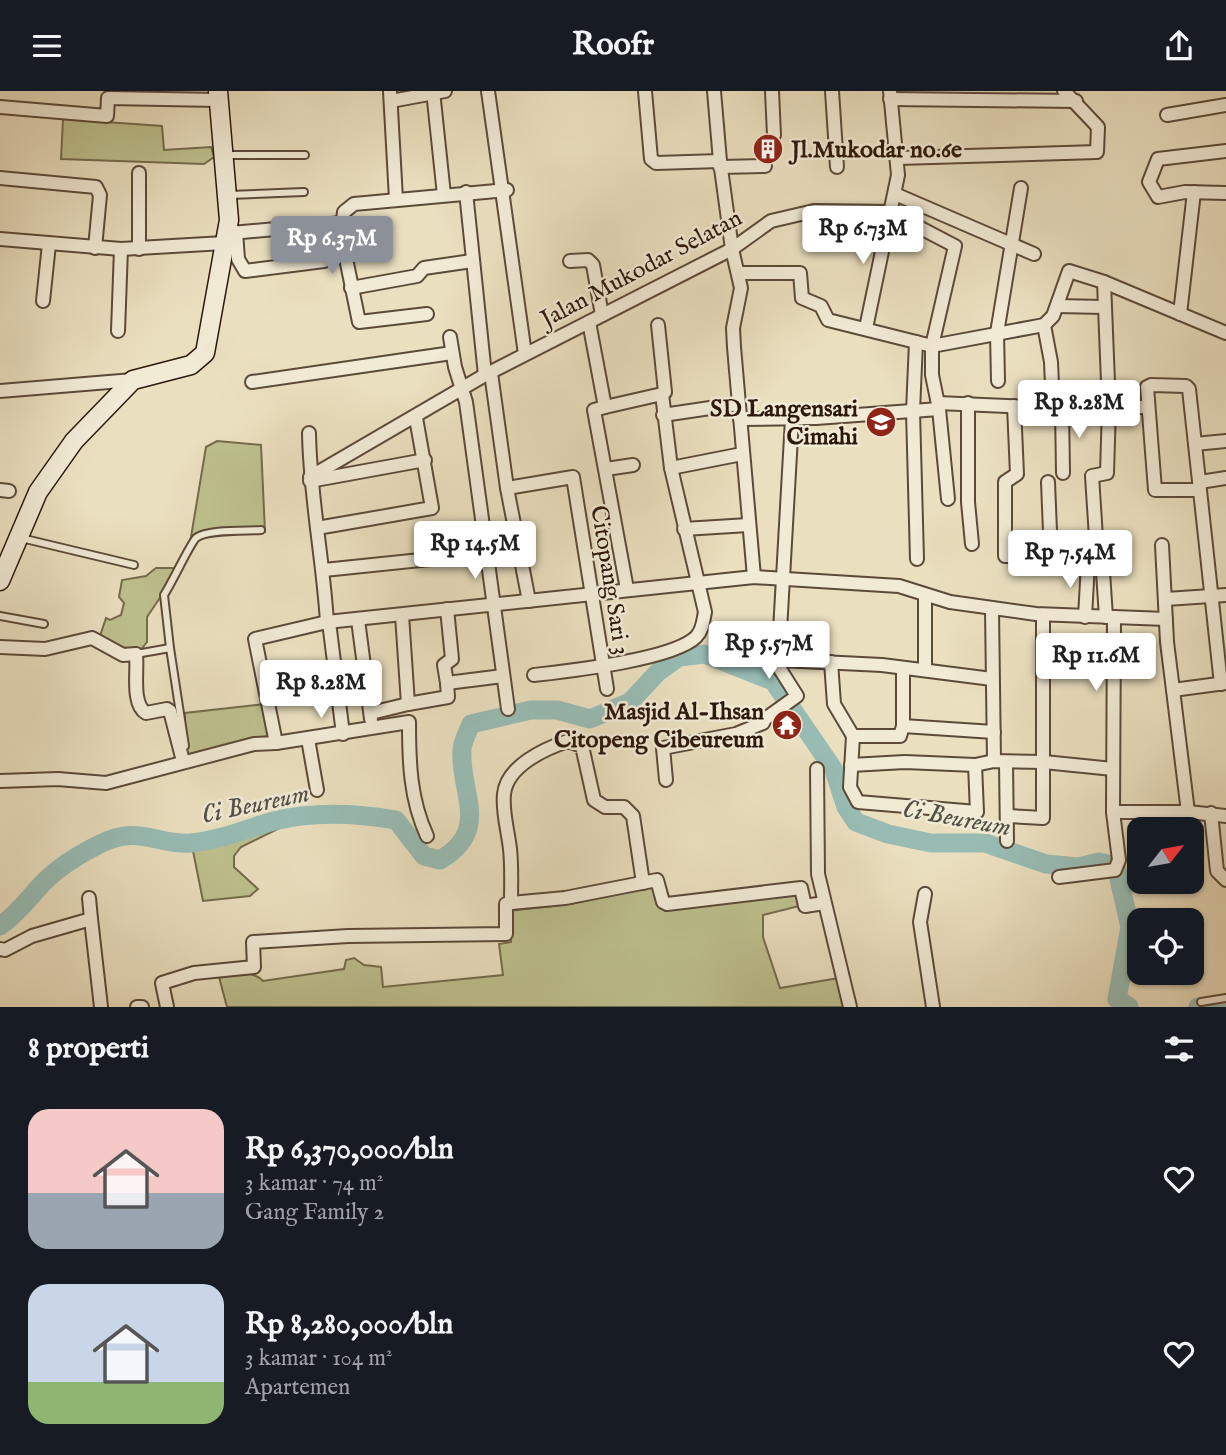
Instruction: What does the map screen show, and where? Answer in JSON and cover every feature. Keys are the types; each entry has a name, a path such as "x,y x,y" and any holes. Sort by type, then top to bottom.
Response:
{"main road":[{"path":"0,581 38,492 74,441 133,380 191,365 205,353 229,236 218,96"}],"street":[{"path":"396,199 390,96 437,91 444,194"},
{"path":"488,91 525,354"},
{"path":"645,91 651,159 656,163 765,166"},
{"path":"714,91 720,164 741,293 733,328 737,404 754,577"},
{"path":"772,91 774,135"},
{"path":"832,91 837,167"},
{"path":"898,158 1097,152 1098,127 1064,91"},
{"path":"866,328 895,194 898,158 890,95 1076,101"},
{"path":"0,107 107,116 107,98 218,96"},
{"path":"1167,115 1226,105"},
{"path":"1226,151 1157,160 1149,182 1156,196 1195,192 1226,193"},
{"path":"139,173 139,249"},
{"path":"0,178 96,187 100,195 94,248"},
{"path":"998,381 997,333 1014,244 1021,188"},
{"path":"427,314 359,322 351,288 342,223 344,212 354,204 504,190"},
{"path":"1180,314 1195,192"},
{"path":"466,193 472,261 488,374 529,601"},
{"path":"895,194 1034,254"},
{"name":"Jalan Mukodar Selatan","path":"310,479 488,374 732,249 771,221 814,211 891,212 955,246"},
{"path":"948,499 939,406 932,375 932,346 955,246 956,221"},
{"path":"0,239 94,248 139,249 342,223"},
{"path":"229,236 245,271 324,261"},
{"path":"43,301 49,244"},
{"path":"118,331 121,249"},
{"path":"570,261 588,260 593,265 602,316"},
{"path":"351,288 417,276 424,268 472,261"},
{"path":"738,273 800,273 802,297 821,306 828,320 932,346 1044,325 1053,316 1069,271 1104,282 1226,333"},
{"path":"1085,617 1088,563 1091,555 1092,476 1107,473 1109,407 1104,282"},
{"path":"1057,306 1104,307"},
{"path":"589,322 606,469 627,589"},
{"path":"534,675 577,670 663,653 698,635 705,612 671,468 663,415 664,367 658,325"},
{"path":"1044,325 1058,408 1063,473"},
{"path":"450,337 463,389 508,709"},
{"path":"916,342 913,411 918,559"},
{"path":"253,382 452,353"},
{"path":"0,391 133,380"},
{"path":"1173,689 1224,684 1212,596 1199,486 1195,444 1188,387 1147,387 1155,490 1199,486 1226,478"},
{"path":"599,408 662,394"},
{"path":"740,419 792,419 913,411 968,403 1058,408 1147,407"},
{"path":"968,403 968,502 972,544"},
{"path":"663,415 737,404"},
{"path":"1014,406 1017,474 1005,482 1005,556 1102,557 1110,617 1112,812 1117,865 1059,877"},
{"path":"317,528 431,509 416,418"},
{"path":"666,781 663,748 736,734 764,723 765,719 797,696 778,666 792,419"},
{"path":"309,433 310,479 324,570 343,734"},
{"path":"1195,444 1226,441"},
{"path":"671,468 742,454"},
{"path":"310,479 425,460"},
{"path":"606,469 633,465"},
{"name":"Citopang Sari 3","path":"507,488 573,477 607,689"},
{"path":"1048,482 1051,556"},
{"path":"684,529 748,525"},
{"path":"1162,545 1166,619 1188,812"},
{"path":"324,570 488,553"},
{"path":"276,743 255,639 328,622 754,577 899,586 925,595 992,609 1085,617 1166,619"},
{"path":"925,595 925,670"},
{"path":"1166,599 1226,595"},
{"path":"992,609 994,732 1008,816 1007,841"},
{"path":"371,713 448,697 444,665 452,659 447,610"},
{"path":"1008,816 1043,818 1043,614"},
{"path":"402,615 408,704"},
{"path":"358,620 371,730"},
{"path":"0,647 45,649 92,638 123,655 136,654 138,702 141,711 170,711 184,755"},
{"path":"780,660 882,665 903,670 925,670 992,679"},
{"path":"831,662 834,704 853,736 850,789 859,802 977,812 975,765"},
{"path":"853,736 900,736 903,726 903,670"},
{"path":"447,683 503,675"},
{"path":"0,781 58,779 106,783 164,770 184,755 264,742 276,743 371,730 409,722 412,793 417,815 427,836"},
{"path":"903,726 994,732"},
{"path":"308,739 317,790"},
{"path":"511,903 510,852 503,797 506,786 516,770 527,762 568,741 582,746 594,800 605,807 624,807 633,816 643,883"},
{"path":"852,765 905,762 975,765 1000,761 1044,762 1113,769"},
{"path":"817,769 818,874 850,1007"},
{"path":"1112,812 1188,812 1226,816"},
{"path":"1211,813 1217,871 1226,880"},
{"path":"167,1007 162,983 194,972 254,967 253,942 348,936 506,934 506,904 565,898 657,880 663,902 667,904 801,888 805,906 824,903"},
{"path":"925,894 920,920 933,1007"},
{"path":"89,898 101,1007"},
{"path":"0,949 5,950 56,928 91,919"}],"lane":[{"path":"223,155 305,155"},
{"path":"227,195 304,192"},
{"path":"184,755 164,595 180,570 193,541 205,534 261,530"},
{"path":"19,537 134,565"},
{"path":"0,617 44,624"},
{"path":"136,654 170,648"},
{"path":"1200,1002 1226,998"}],"green space":[{"path":"63,119 162,126 164,150 211,147 214,157 204,164 61,159"},
{"path":"217,441 261,445 265,532 207,536 190,543 206,447"},
{"path":"156,568 180,568 147,617 147,642 139,652 119,654 98,642 106,618 110,620 121,615 124,603 119,597 122,580 146,576"},
{"path":"264,704 271,735 184,758 177,723 185,720 185,713"},
{"path":"262,825 282,827 241,847 234,856 234,867 258,889 250,896 203,901 192,846"},
{"path":"655,885 663,909 798,893 803,905 763,915 763,937 780,988 839,978 846,1007 227,1007 219,977 248,974 263,981 344,969 346,960 354,958 364,965 381,967 383,987 503,975 499,944 511,942 507,911 571,904"}],"waterway":[{"name":"Ci Beureum","path":"0,926 63,866 98,845 125,836 136,835 191,843 289,818 319,814 365,816 396,820 424,856 440,860 456,848 465,836 469,823 462,750 471,724 531,710 557,710 590,719 630,702 658,672 679,657 704,654 773,681 834,770 846,807 856,822 888,834 931,843 985,843 1046,864 1078,867 1099,862 1116,866 1130,927 1117,999 1129,1007"},
{"name":"Ci Beureum","path":"1198,1007 1226,1005"}],"place":[{"name":"Jl.Mukodar no.6e","path":"768,149"},
{"name":"SD Langensari Cimahi","path":"881,422"},
{"name":"Masjid Al-Ihsan Citopeng Cibeureum","path":"787,725"}]}
